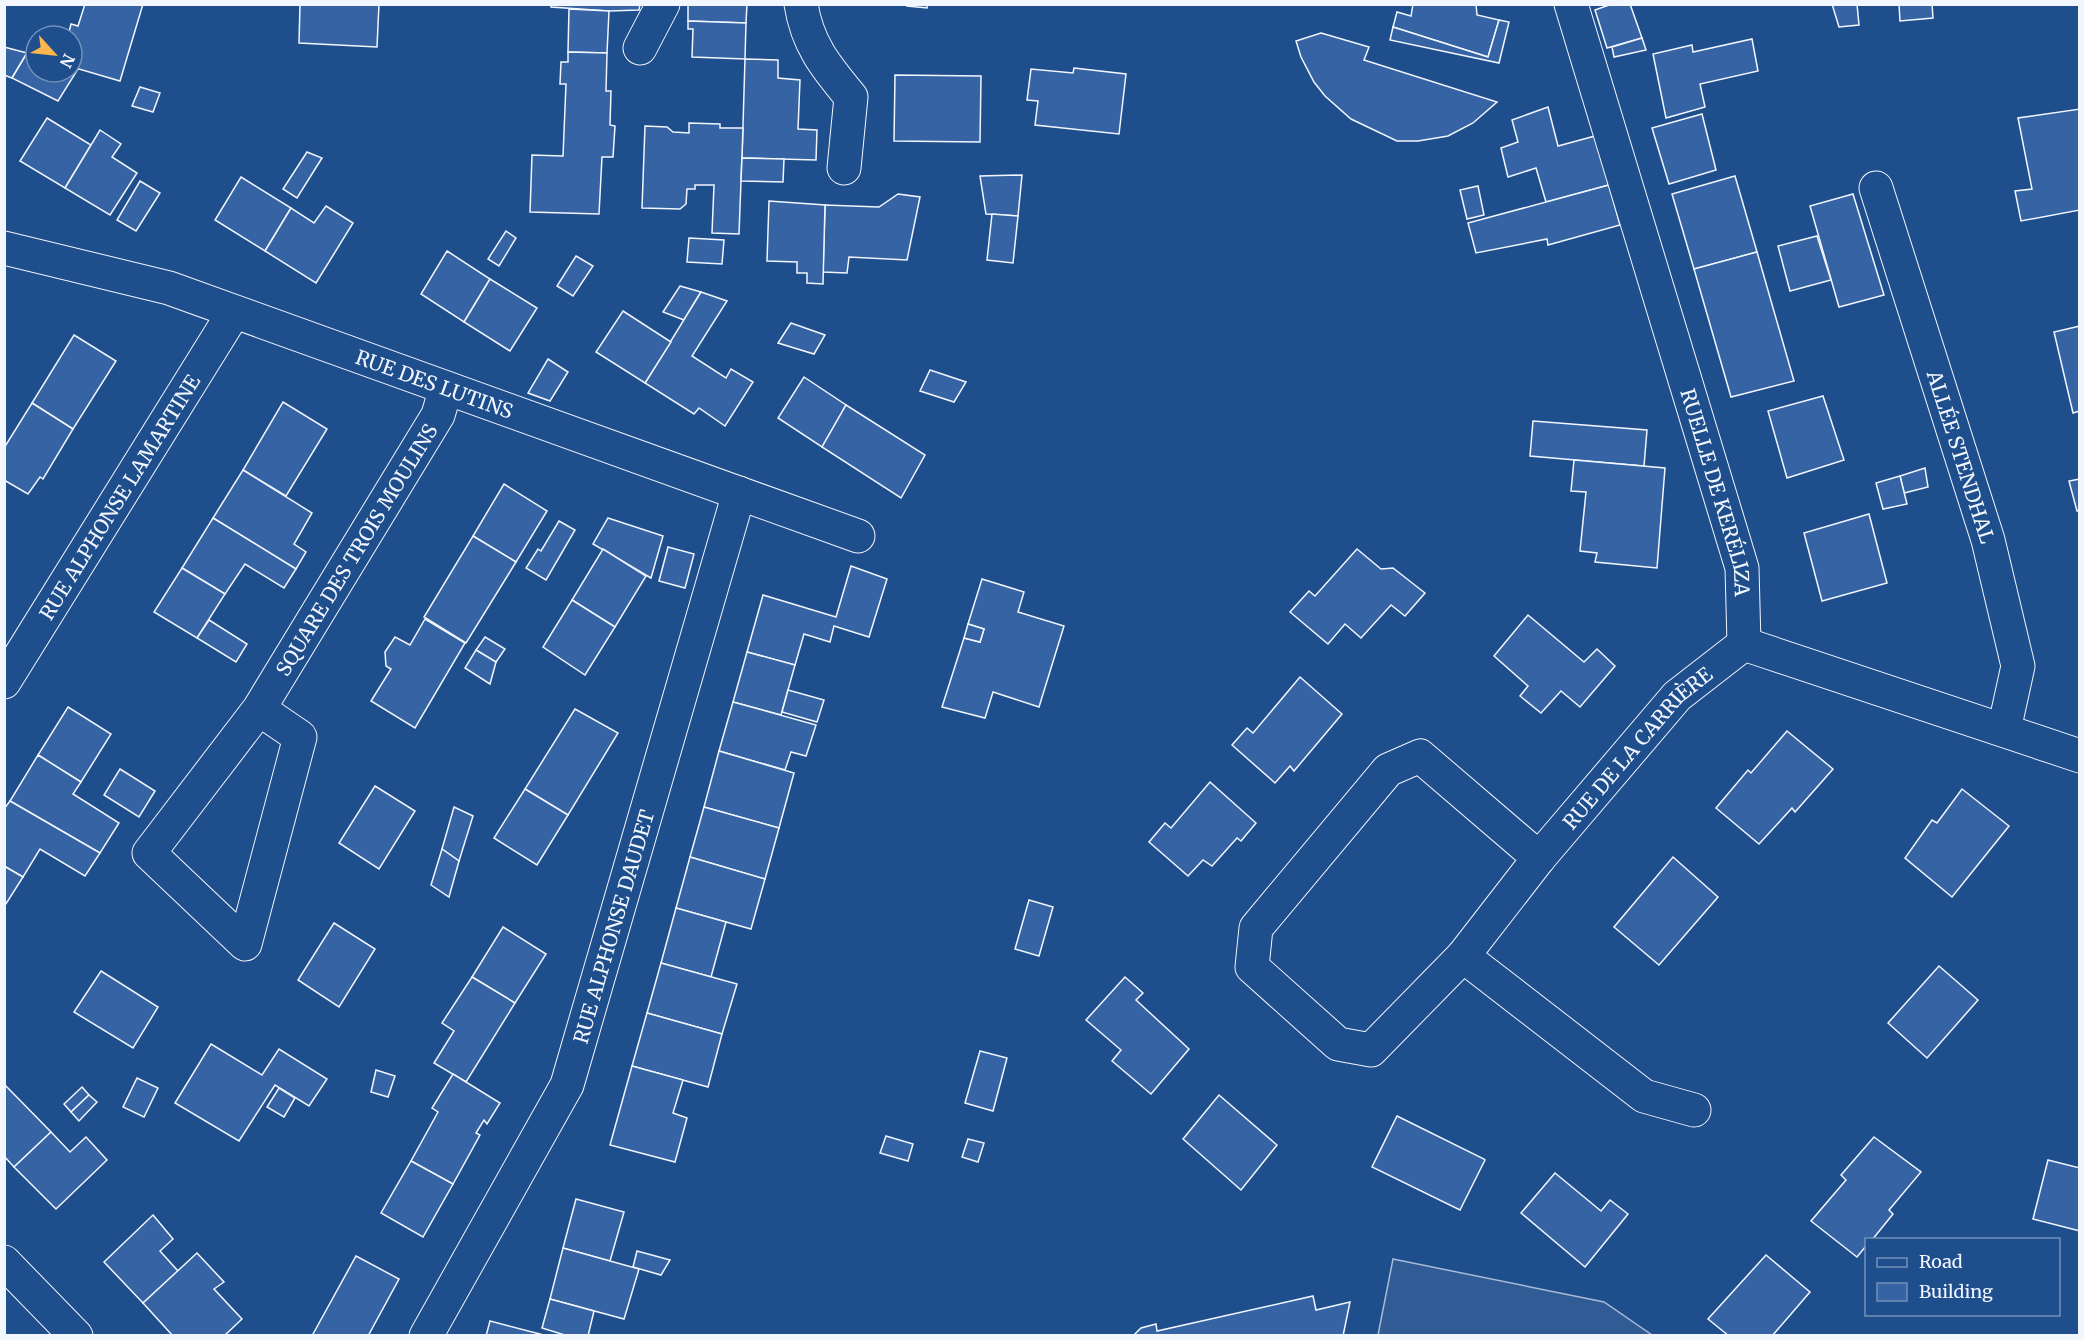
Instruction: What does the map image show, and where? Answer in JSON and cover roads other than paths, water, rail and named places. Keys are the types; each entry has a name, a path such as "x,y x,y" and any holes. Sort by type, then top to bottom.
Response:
{"street":[{"path":"640,48 663,4"},
{"path":"801,4 804,27 809,37 825,66 851,97 844,168"},
{"name":"RUELLE DE KERÉLIZA","path":"1571,4 1742,568 1744,644"},
{"name":"ALLÉE STENDHAL","path":"1876,188 1988,540 2010,632 2018,666 2004,730"},
{"name":"RUE DES LUTINS","path":"4,248 169,288 858,536"},
{"name":"RUE ALPHONSE LAMARTINE","path":"4,682 234,312"},
{"name":"SQUARE DES TROIS MOULINS","path":"259,709 300,737 245,944 149,853 259,709 438,415 446,388"},
{"name":"RUE ALPHONSE DAUDET","path":"426,1335 567,1085 739,493"},
{"path":"1744,644 2079,756"},
{"name":"RUE DE LA CARRIÈRE","path":"1539,858 1420,756 1388,770 1256,928 1252,967 1338,1044 1371,1050 1463,956 1539,858 1677,696 1744,644"},
{"path":"1463,956 1644,1096 1694,1110"},
{"path":"4,1262 76,1335"}]}
